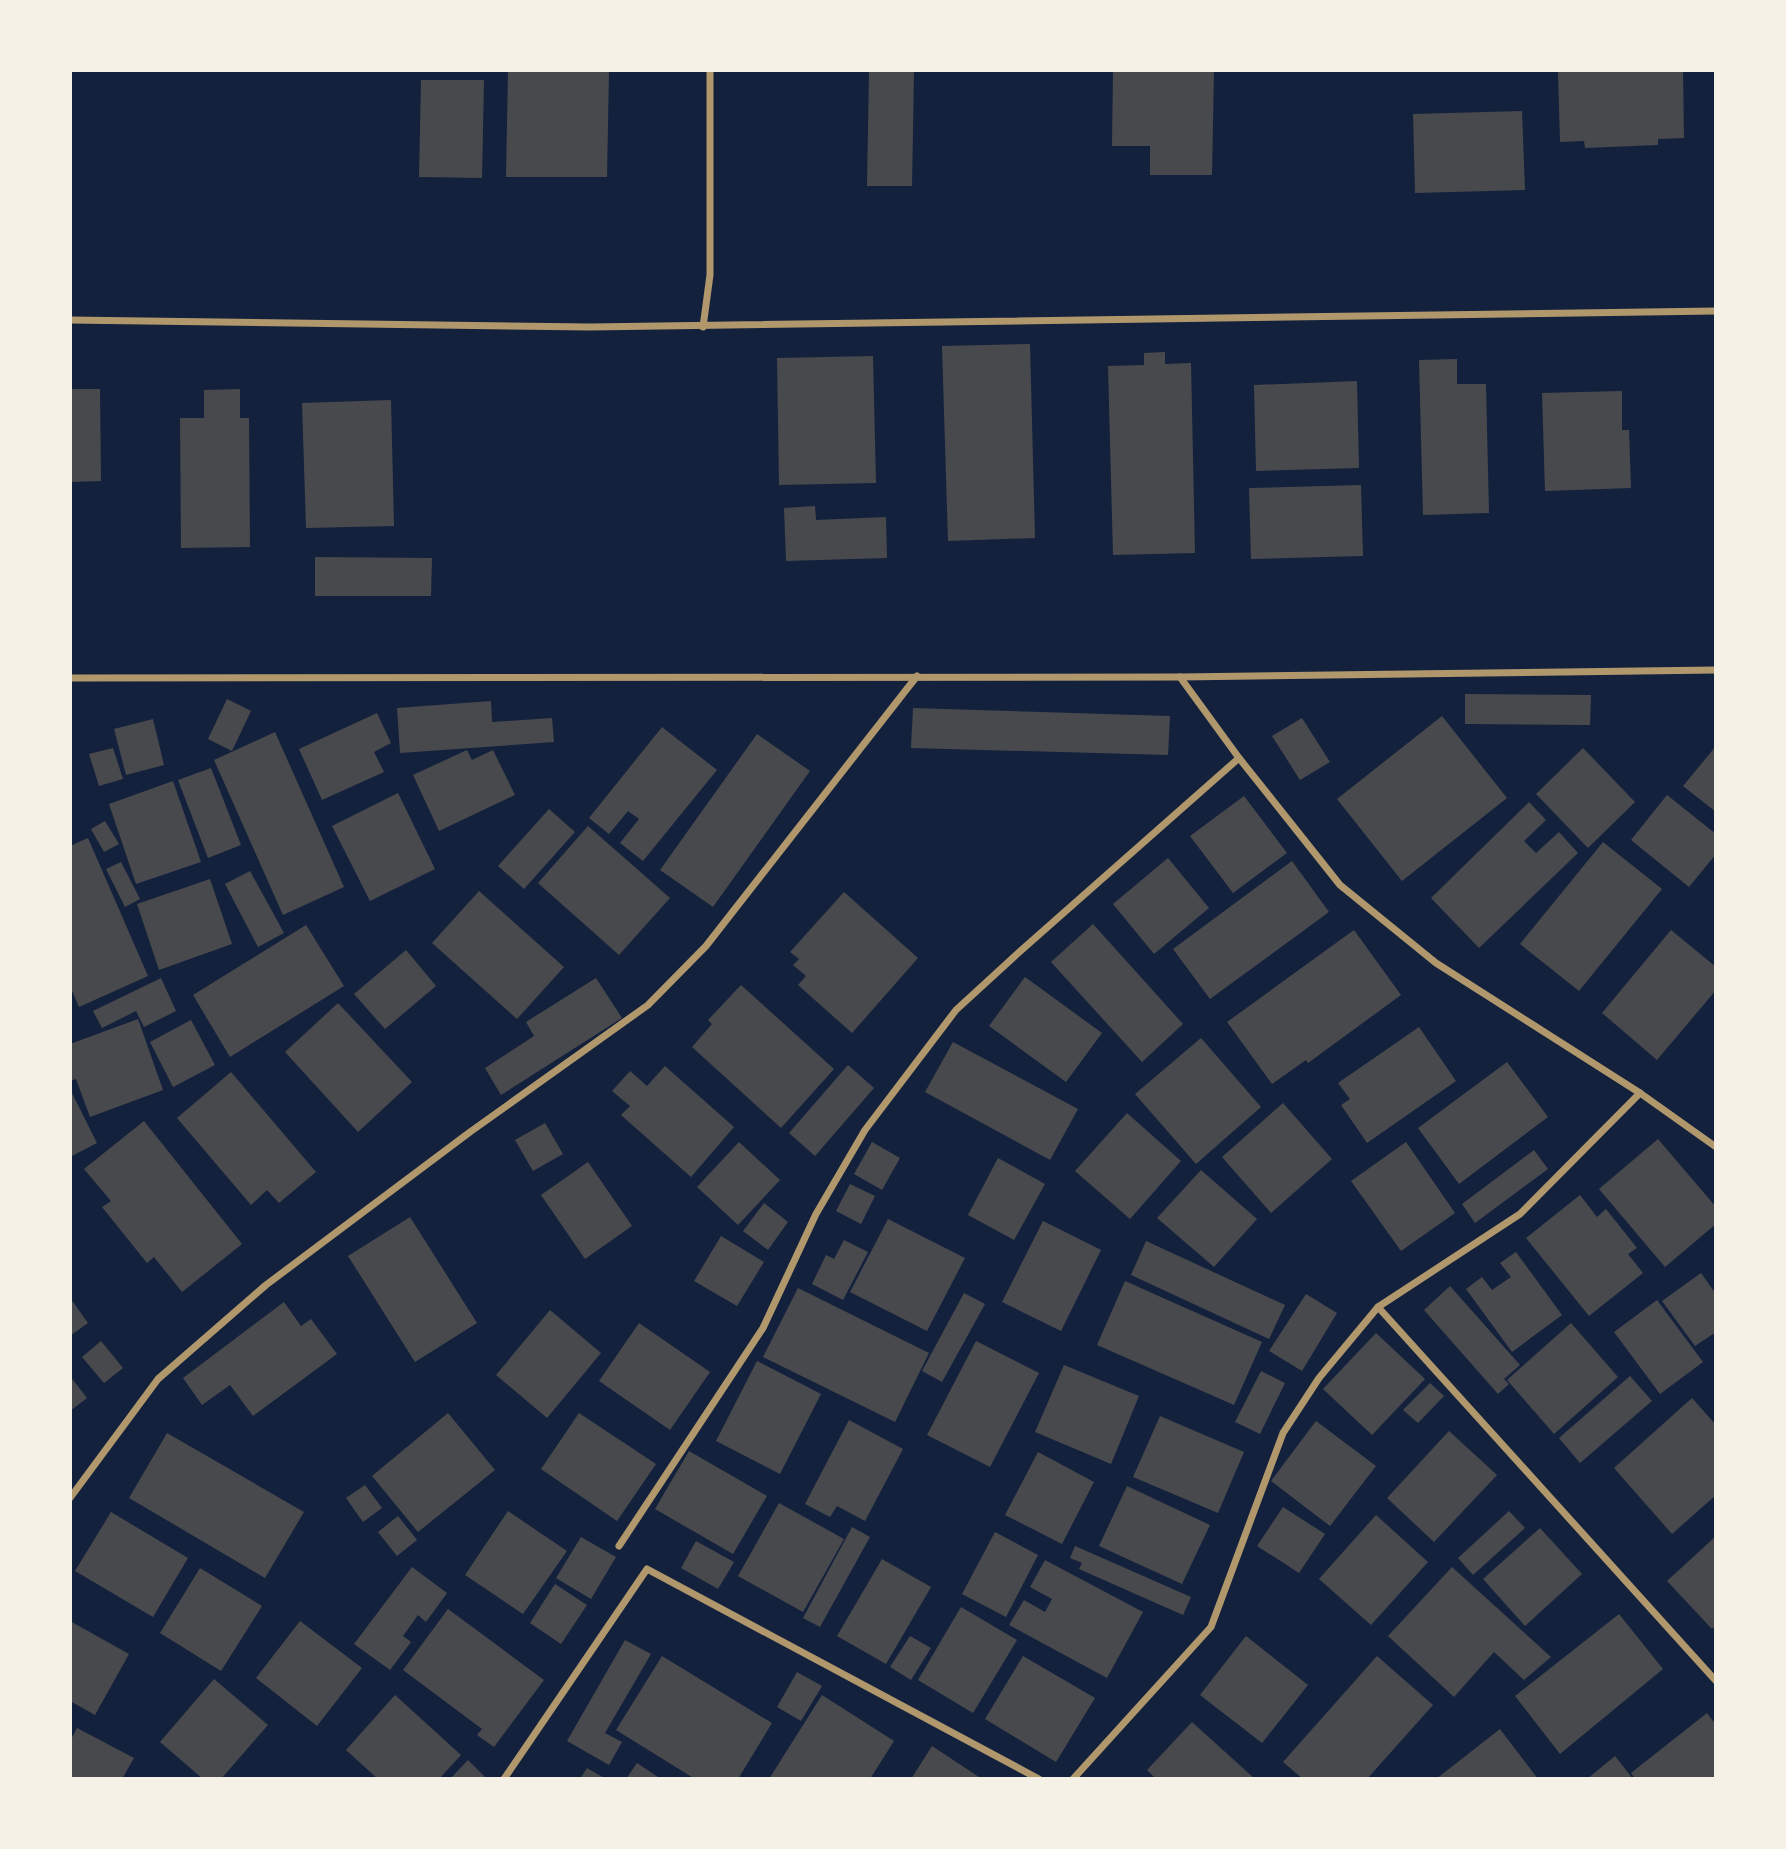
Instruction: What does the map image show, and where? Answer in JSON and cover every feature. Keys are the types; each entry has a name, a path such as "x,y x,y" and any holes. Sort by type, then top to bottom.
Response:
{"street":[{"path":"703,327 710,275 710,70"},
{"path":"70,320 703,327 1716,311"},
{"path":"70,678 1180,677 1716,670"},
{"path":"70,1498 158,1379 266,1285 470,1132 648,1005 706,946 917,676"},
{"path":"1180,677 1239,758 1340,885 1436,963 1640,1093 1716,1147"},
{"path":"619,1546 763,1328 816,1214 865,1130 956,1010 1239,758"},
{"path":"1073,1779 1211,1627 1283,1433 1319,1378 1378,1307 1520,1214 1640,1093"},
{"path":"1378,1307 1716,1681"},
{"path":"504,1779 647,1569 1039,1779"}],"building":[{"path":"508,70 609,70 607,177 506,177"},
{"path":"869,70 914,71 912,186 867,186"},
{"path":"1113,70 1214,70 1212,175 1150,175 1150,146 1112,146"},
{"path":"1683,70 1684,138 1658,139 1658,145 1585,148 1584,141 1560,142 1558,72"},
{"path":"421,80 484,80 482,178 419,177"},
{"path":"1522,111 1525,190 1415,193 1413,114"},
{"path":"1030,344 1035,538 948,541 942,346"},
{"path":"1165,352 1165,364 1191,363 1195,553 1113,555 1108,366 1144,365 1144,353"},
{"path":"873,356 876,483 779,485 777,358"},
{"path":"1457,359 1457,384 1486,384 1489,513 1423,515 1419,360"},
{"path":"1357,381 1359,468 1256,471 1254,385"},
{"path":"70,389 100,389 101,481 70,482"},
{"path":"240,389 240,418 249,418 250,547 181,548 180,418 204,418 204,390"},
{"path":"1622,391 1622,430 1629,430 1631,488 1545,491 1542,393"},
{"path":"391,400 394,526 306,528 302,403"},
{"path":"1361,485 1363,556 1251,559 1249,488"},
{"path":"815,506 816,520 886,517 887,558 786,561 784,508"},
{"path":"315,557 432,558 431,596 315,596"},
{"path":"1465,694 1591,695 1590,725 1465,724"},
{"path":"227,699 251,711 232,751 208,739"},
{"path":"491,701 492,722 552,718 554,742 400,753 397,708"},
{"path":"913,708 1170,716 1168,755 911,748"},
{"path":"377,713 391,743 374,752 384,772 322,800 299,749"},
{"path":"1442,716 1507,798 1402,881 1337,799"},
{"path":"1302,718 1330,762 1300,780 1272,736"},
{"path":"153,719 164,765 126,775 114,729"},
{"path":"662,727 717,770 643,861 620,843 639,819 628,811 609,834 589,818"},
{"path":"275,732 344,887 283,915 214,760"},
{"path":"757,734 810,771 713,907 660,870"},
{"path":"1716,746 1716,812 1683,786"},
{"path":"113,748 123,779 99,786 89,754"},
{"path":"1583,748 1635,802 1588,848 1536,794"},
{"path":"467,750 472,760 493,750 515,795 439,831 413,775"},
{"path":"211,768 241,845 208,858 178,780"},
{"path":"173,781 201,862 136,884 109,804"},
{"path":"398,793 435,869 370,901 332,826"},
{"path":"1667,795 1716,834 1716,854 1689,887 1631,840"},
{"path":"1244,796 1287,853 1233,893 1190,836"},
{"path":"1529,802 1546,820 1524,841 1536,853 1559,832 1578,853 1479,948 1431,898"},
{"path":"549,809 575,832 524,889 498,866"},
{"path":"105,821 119,844 104,852 91,829"},
{"path":"588,826 670,898 619,955 538,883"},
{"path":"88,838 148,976 79,1007 70,986 70,846"},
{"path":"1603,842 1662,889 1579,991 1520,944"},
{"path":"1168,858 1209,908 1154,954 1113,904"},
{"path":"1292,861 1329,912 1210,999 1173,949"},
{"path":"121,862 140,899 125,907 106,869"},
{"path":"250,871 284,933 258,947 225,884"},
{"path":"210,879 232,944 159,970 137,904"},
{"path":"479,891 564,967 517,1019 432,943"},
{"path":"844,892 918,958 852,1033 798,985 806,976 793,965 799,959 790,952"},
{"path":"1093,924 1183,1024 1142,1062 1051,962"},
{"path":"306,925 344,986 230,1057 193,995"},
{"path":"1354,930 1401,995 1308,1063 1306,1060 1272,1084 1227,1022"},
{"path":"1671,930 1716,967 1716,990 1657,1060 1602,1013"},
{"path":"406,950 436,986 385,1029 354,994"},
{"path":"1025,977 1102,1033 1066,1082 989,1026"},
{"path":"161,978 176,1011 144,1027 136,1011 102,1028 93,1011"},
{"path":"596,978 622,1018 501,1095 485,1068 534,1036 526,1022"},
{"path":"741,985 834,1069 781,1128 692,1047 712,1024 708,1020"},
{"path":"338,1003 412,1082 358,1132 285,1052"},
{"path":"138,1019 163,1090 90,1117 76,1079 70,1081 70,1044"},
{"path":"191,1020 215,1065 173,1087 150,1042"},
{"path":"1419,1027 1456,1081 1367,1143 1341,1105 1350,1099 1338,1083"},
{"path":"1201,1038 1261,1107 1196,1164 1135,1094"},
{"path":"953,1042 1078,1109 1050,1160 925,1092"},
{"path":"1507,1062 1548,1117 1459,1184 1418,1128"},
{"path":"848,1065 874,1088 815,1156 789,1133"},
{"path":"665,1066 734,1127 691,1177 621,1115 630,1106 612,1091 630,1071 647,1086"},
{"path":"231,1072 316,1172 279,1203 267,1190 251,1205 177,1118"},
{"path":"72,1093 97,1143 70,1157 70,1094"},
{"path":"1283,1103 1332,1159 1271,1213 1222,1157"},
{"path":"1127,1113 1181,1161 1130,1219 1075,1171"},
{"path":"144,1121 242,1244 182,1292 154,1257 147,1263 102,1207 111,1201 84,1169"},
{"path":"545,1123 563,1154 533,1171 515,1140"},
{"path":"1658,1139 1716,1207 1716,1224 1665,1267 1599,1189"},
{"path":"739,1142 780,1180 738,1225 697,1187"},
{"path":"872,1142 900,1158 882,1190 854,1174"},
{"path":"1406,1142 1455,1213 1401,1251 1351,1181"},
{"path":"1534,1150 1548,1169 1475,1223 1462,1204"},
{"path":"998,1158 1045,1184 1014,1240 968,1215"},
{"path":"588,1162 632,1226 585,1259 541,1195"},
{"path":"1201,1170 1257,1219 1214,1267 1157,1218"},
{"path":"850,1184 875,1196 861,1224 836,1211"},
{"path":"1580,1195 1597,1217 1606,1209 1637,1248 1628,1254 1643,1273 1589,1316 1526,1238"},
{"path":"764,1203 788,1222 768,1250 743,1231"},
{"path":"410,1217 477,1323 415,1362 348,1256"},
{"path":"888,1219 965,1258 927,1331 850,1292"},
{"path":"1043,1221 1101,1250 1061,1331 1002,1302"},
{"path":"721,1236 764,1262 737,1306 694,1281"},
{"path":"844,1240 868,1252 843,1300 812,1284 826,1255 834,1259"},
{"path":"1146,1241 1285,1305 1269,1339 1131,1275"},
{"path":"1516,1252 1562,1315 1512,1352 1466,1289 1482,1277 1492,1290 1511,1277 1500,1263"},
{"path":"1701,1273 1716,1294 1716,1332 1695,1346 1662,1301"},
{"path":"1125,1281 1262,1342 1234,1405 1097,1345"},
{"path":"1450,1286 1520,1365 1504,1379 1509,1384 1498,1394 1424,1310"},
{"path":"798,1288 929,1353 895,1422 763,1357"},
{"path":"964,1293 985,1304 942,1382 922,1371"},
{"path":"1306,1294 1337,1313 1302,1371 1269,1351"},
{"path":"70,1298 88,1323 70,1336"},
{"path":"1657,1300 1703,1362 1660,1394 1614,1332"},
{"path":"284,1302 301,1326 311,1319 337,1354 253,1416 230,1385 202,1405 183,1378"},
{"path":"550,1310 601,1353 547,1418 496,1375"},
{"path":"639,1323 710,1372 670,1430 599,1381"},
{"path":"1571,1323 1618,1377 1554,1434 1507,1380"},
{"path":"1376,1333 1425,1379 1372,1435 1323,1389"},
{"path":"101,1341 123,1368 104,1383 82,1357"},
{"path":"976,1341 1039,1373 990,1467 927,1435"},
{"path":"757,1361 821,1394 780,1474 716,1441"},
{"path":"1064,1365 1139,1396 1111,1464 1035,1432"},
{"path":"1261,1371 1285,1383 1260,1434 1235,1422"},
{"path":"70,1376 87,1398 70,1411"},
{"path":"1630,1376 1652,1401 1580,1463 1559,1438"},
{"path":"1430,1383 1444,1396 1418,1423 1403,1410"},
{"path":"1692,1398 1716,1425 1716,1495 1672,1534 1614,1468"},
{"path":"448,1413 495,1470 418,1532 372,1476"},
{"path":"579,1413 656,1464 617,1521 541,1469"},
{"path":"1160,1416 1244,1452 1218,1513 1133,1477"},
{"path":"849,1420 903,1449 865,1521 837,1506 830,1517 805,1504"},
{"path":"1316,1421 1376,1466 1330,1526 1271,1481"},
{"path":"1449,1431 1497,1475 1434,1542 1387,1498"},
{"path":"167,1433 304,1512 265,1578 129,1498"},
{"path":"689,1451 767,1496 733,1554 655,1509"},
{"path":"1038,1452 1094,1482 1062,1544 1005,1515"},
{"path":"365,1485 382,1508 363,1522 346,1498"},
{"path":"1127,1486 1210,1525 1182,1584 1099,1546"},
{"path":"779,1503 844,1539 803,1612 738,1576"},
{"path":"1283,1507 1325,1534 1299,1573 1257,1546"},
{"path":"508,1511 567,1551 523,1614 465,1575"},
{"path":"1509,1511 1525,1528 1473,1575 1458,1558"},
{"path":"111,1512 188,1558 153,1617 75,1571"},
{"path":"1376,1515 1428,1562 1371,1625 1319,1579"},
{"path":"398,1516 417,1540 397,1556 378,1532"},
{"path":"852,1527 870,1537 820,1627 803,1618"},
{"path":"1540,1528 1582,1574 1525,1626 1483,1579"},
{"path":"995,1532 1038,1555 1006,1617 962,1594"},
{"path":"1716,1536 1716,1625 1712,1629 1667,1581"},
{"path":"581,1537 616,1557 591,1599 556,1578"},
{"path":"696,1541 734,1562 718,1589 681,1568"},
{"path":"1075,1546 1191,1597 1183,1615 1079,1569 1082,1563 1070,1558"},
{"path":"882,1559 931,1587 886,1664 837,1636"},
{"path":"1045,1560 1143,1612 1107,1678 1009,1625 1024,1600 1045,1612 1052,1599 1030,1587"},
{"path":"412,1567 447,1593 426,1622 418,1615 403,1636 411,1642 390,1670 354,1644"},
{"path":"1452,1567 1551,1657 1524,1680 1494,1652 1454,1697 1388,1636"},
{"path":"200,1568 262,1606 221,1671 160,1633"},
{"path":"555,1584 587,1605 561,1644 530,1623"},
{"path":"961,1607 1017,1640 973,1713 918,1680"},
{"path":"448,1609 544,1680 494,1747 477,1735 482,1729 403,1670"},
{"path":"1619,1614 1663,1669 1560,1754 1515,1696"},
{"path":"70,1621 129,1654 95,1715 70,1701"},
{"path":"300,1621 362,1668 317,1726 256,1678"},
{"path":"910,1636 931,1648 911,1680 890,1667"},
{"path":"1246,1636 1308,1685 1262,1743 1200,1695"},
{"path":"625,1640 651,1654 605,1733 622,1742 609,1765 567,1741"},
{"path":"662,1656 772,1723 738,1779 695,1779 616,1730"},
{"path":"1023,1656 1095,1698 1056,1762 985,1719"},
{"path":"1377,1656 1433,1705 1367,1779 1303,1779 1283,1762"},
{"path":"797,1672 822,1686 801,1721 777,1707"},
{"path":"214,1679 268,1725 221,1779 203,1779 160,1742"},
{"path":"395,1695 461,1755 439,1779 378,1779 346,1750"},
{"path":"822,1695 894,1741 870,1779 769,1779"},
{"path":"1707,1713 1716,1725 1716,1779 1635,1779 1631,1773"},
{"path":"1192,1722 1255,1779 1156,1779 1147,1770"},
{"path":"77,1728 134,1758 122,1779 70,1779 70,1741"},
{"path":"1500,1729 1538,1779 1436,1779"},
{"path":"932,1746 982,1779 911,1779"},
{"path":"1615,1756 1633,1779 1587,1779"},
{"path":"468,1760 487,1779 450,1779"},
{"path":"637,1763 661,1779 626,1779"},
{"path":"587,1768 606,1779 580,1779"}]}
